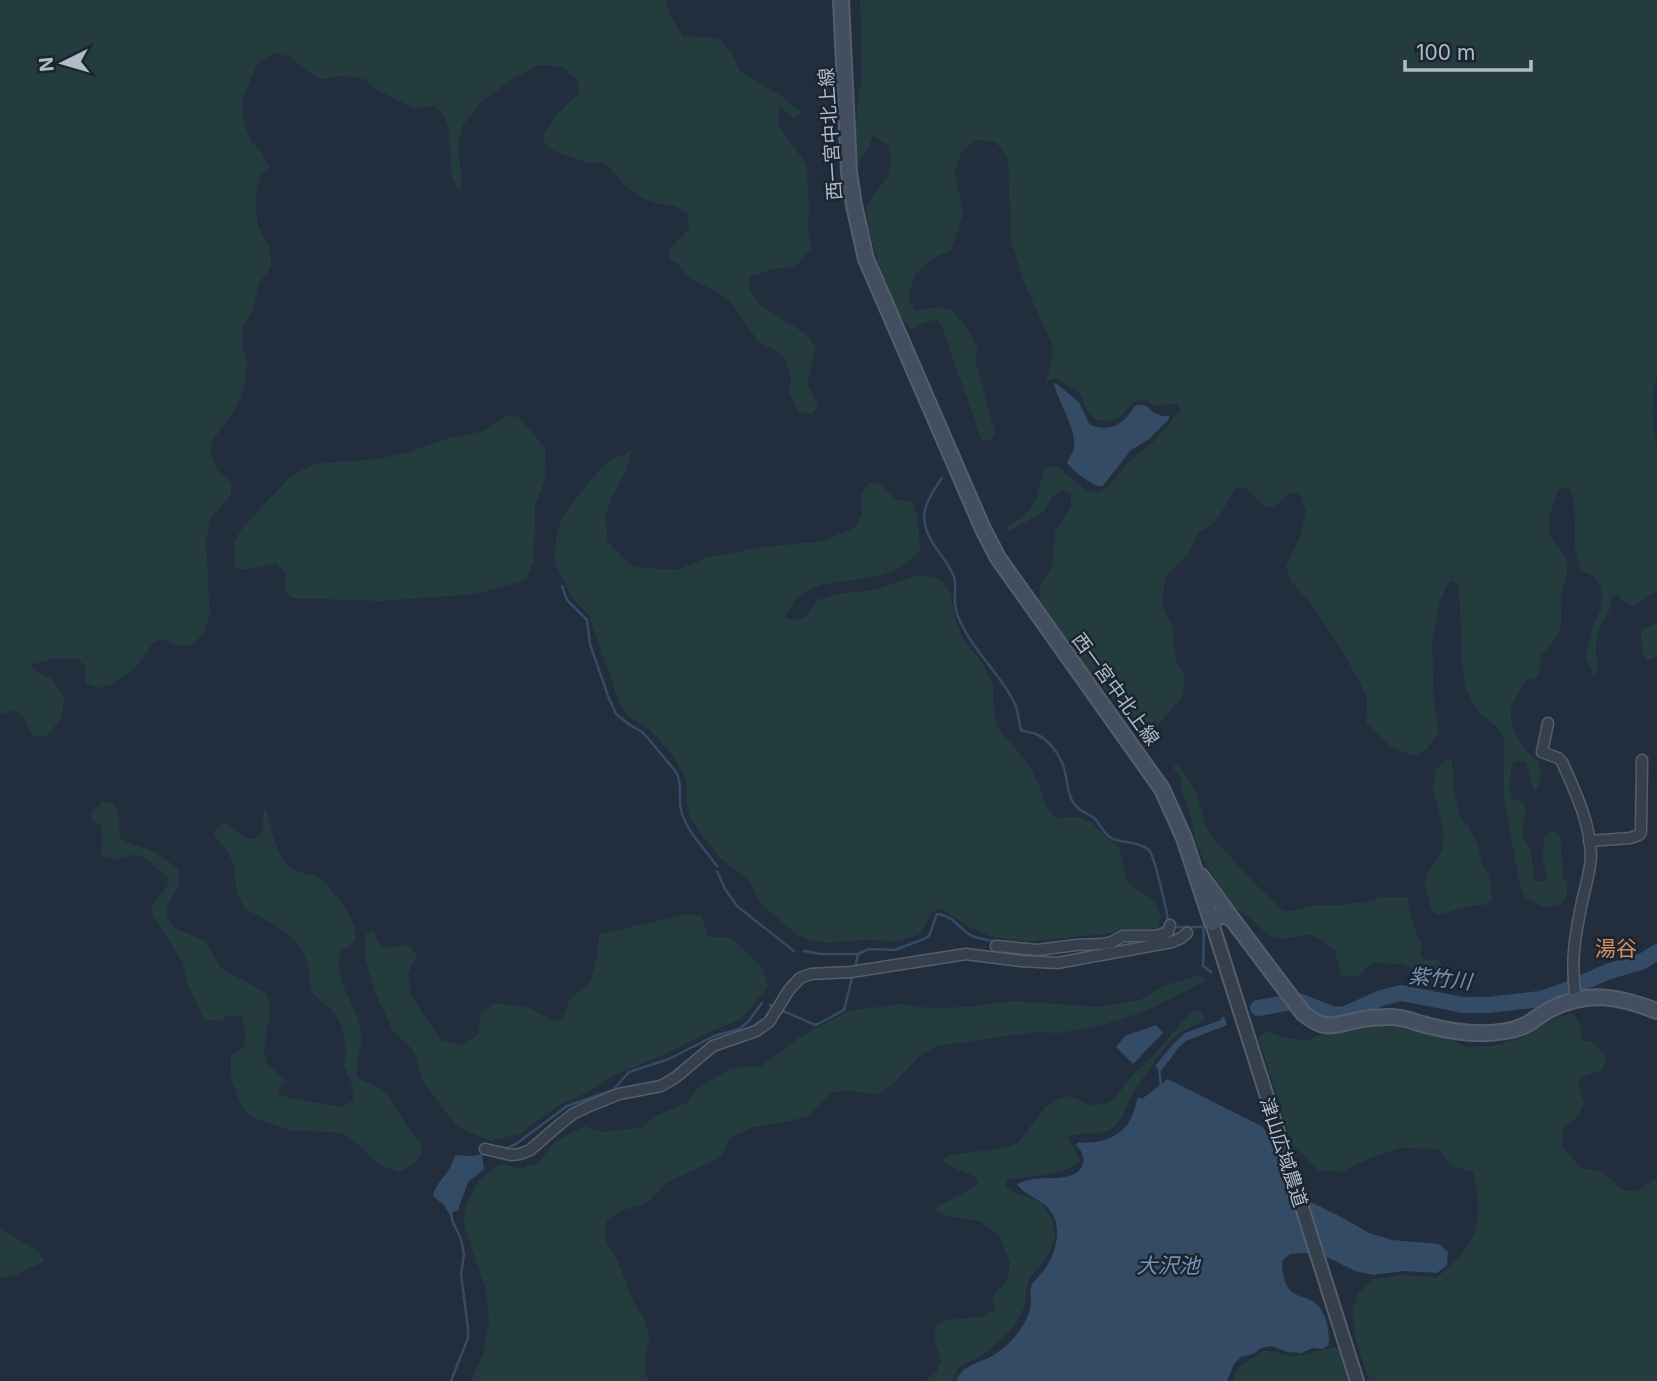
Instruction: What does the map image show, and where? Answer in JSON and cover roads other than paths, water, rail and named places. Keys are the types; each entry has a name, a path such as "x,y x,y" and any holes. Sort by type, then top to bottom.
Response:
{"main road":[{"name":"西一宮中北上線","path":"841,0 849,172 866,259 988,538 1018,586 1162,789 1184,838 1212,923"},
{"path":"1194,867 1295,1002 1312,1020 1327,1026 1395,1017 1450,1030 1489,1033 1520,1028 1575,994 1602,996 1657,1011"},
{"path":"1212,923 1219,916 1232,919"}],"street":[{"path":"1548,723 1542,752 1562,762 1583,811 1589,841 1590,864 1573,950 1575,994"},
{"path":"1589,841 1630,838 1641,832 1642,760"},
{"name":"津山広域農道","path":"1212,923 1357,1381"},
{"path":"996,946 1038,950 1102,944 1123,936 1156,936 1168,932 1170,925"},
{"path":"485,1149 511,1155 520,1154 530,1150 573,1114 587,1107 619,1094 661,1086 713,1046 755,1031 769,1022 789,990 800,978 811,974 850,972 966,954 1057,963 1172,942 1186,933"}],"water":[{"path":"1056,383 1079,402 1090,425 1096,427 1117,425 1140,404 1158,415 1169,416 1169,419 1148,440 1131,450 1104,485 1098,486 1067,463 1074,441 1056,391"},
{"path":"1224,1016 1227,1025 1186,1041 1161,1071 1155,1066 1185,1033 1221,1020"},
{"path":"1156,1025 1163,1033 1133,1064 1116,1047 1125,1036"},
{"name":"大沢池","path":"1168,1079 1263,1127 1280,1156 1293,1193 1369,1233 1392,1240 1439,1244 1448,1252 1447,1265 1437,1273 1404,1271 1373,1275 1355,1271 1327,1257 1306,1253 1290,1254 1282,1261 1285,1282 1292,1292 1312,1301 1321,1309 1328,1327 1329,1345 1323,1349 1313,1348 1301,1353 1287,1352 1272,1346 1261,1348 1253,1354 1241,1357 1234,1364 1227,1381 956,1381 963,1371 996,1353 1018,1333 1029,1313 1032,1285 1048,1264 1054,1250 1057,1229 1053,1215 1045,1205 1017,1184 1033,1179 1061,1178 1075,1174 1083,1164 1082,1153 1076,1145 1078,1142 1109,1139 1122,1131 1132,1116 1138,1097 1142,1099"},
{"path":"482,1154 484,1169 468,1182 458,1210 451,1213 452,1219 444,1205 433,1196 436,1188 456,1155"}],"waterway":[{"path":"942,478 927,503 925,527 954,577 958,617 976,648 1010,694 1021,730 1042,737 1056,752 1063,765 1074,804 1095,819 1110,837 1141,845 1149,850 1168,923"},
{"path":"562,586 567,600 587,620 590,644 616,714 642,732 676,772 683,817 717,866"},
{"path":"717,871 737,906 794,951"},
{"path":"804,951 858,954 869,949 895,950 929,936 937,914 949,917 972,936 996,942"},
{"path":"1154,932 1167,927"},
{"path":"1174,927 1203,927 1203,966 1211,972"},
{"name":"紫竹川","path":"1258,1008 1298,1001 1332,1014 1343,1015 1381,998 1401,993 1463,1005 1540,999 1607,972 1643,961 1657,952"},
{"path":"855,968 858,954"},
{"path":"770,1005 818,1024 844,1010 853,974"},
{"path":"503,1150 516,1144 567,1106 613,1090 629,1072 669,1059 714,1036 739,1029 748,1022 762,1003"},
{"path":"1159,1068 1161,1086"},
{"path":"451,1211 464,1254 461,1274 468,1329 468,1338 451,1381"}],"district":[{"name":"湯谷","path":"1616,949"}]}
